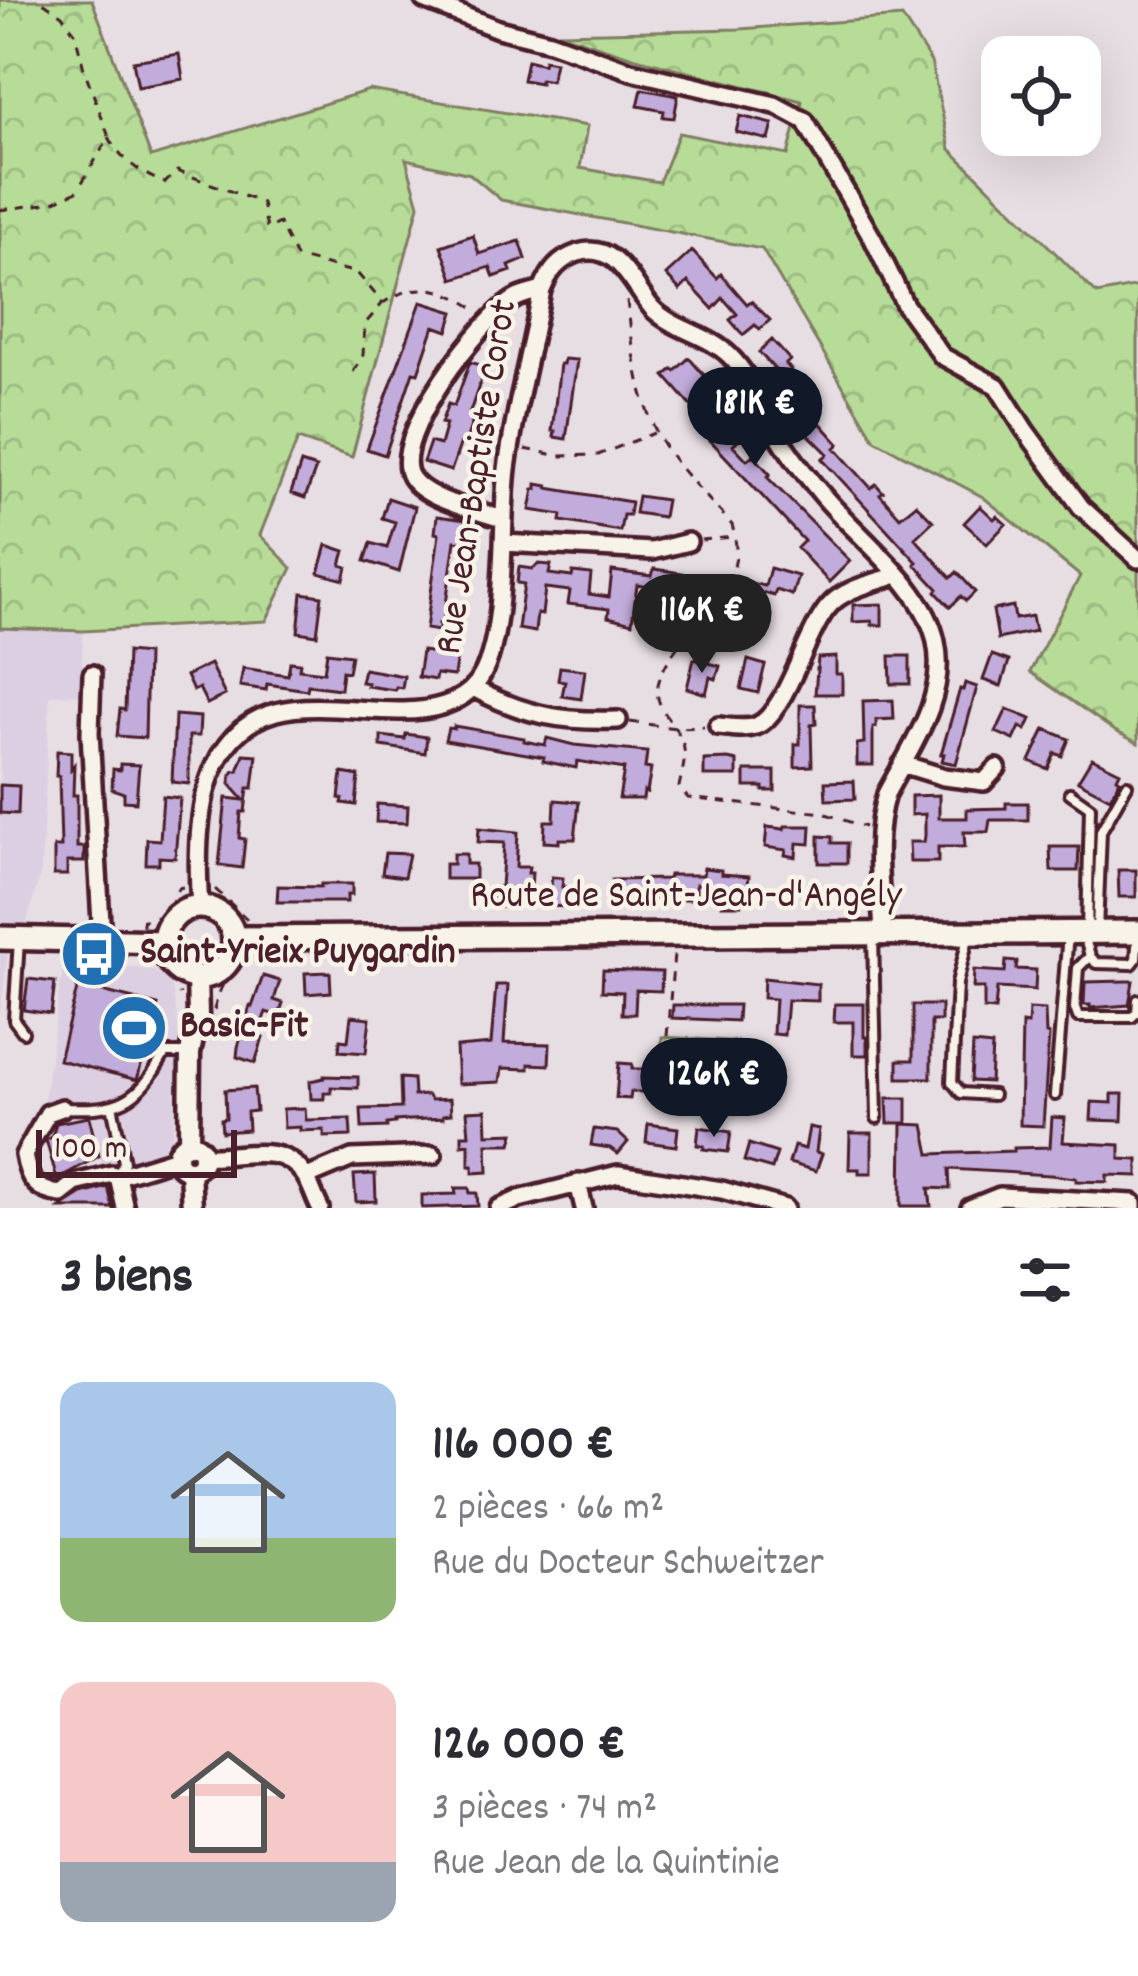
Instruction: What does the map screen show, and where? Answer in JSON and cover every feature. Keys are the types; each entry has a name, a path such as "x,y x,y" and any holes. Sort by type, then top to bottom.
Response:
{"main road":[{"path":"10,938 153,941 198,986 220,970 234,950 235,938 219,912 199,896 153,941"},
{"name":"Route de Saint-Jean-d'Angély","path":"235,938 1138,932"}],"street":[{"path":"424,0 631,71 775,105 805,121 905,305 942,356 997,386 1081,507 1138,560"},
{"name":"Rue Jean-Baptiste Corot","path":"199,896 204,791 226,745 257,719 294,709 426,711 473,688 494,648 511,446 549,272 566,257 589,250 608,255 634,281"},
{"path":"634,281 654,310 728,353 747,375 779,436 821,494 925,611 936,640 933,703 886,794 878,831 878,933"},
{"path":"503,519 435,496 413,482 407,468 410,446 433,394 463,351 515,299 542,290"},
{"path":"503,543 652,551 688,542"},
{"path":"718,726 760,725 786,690 826,609 841,594 897,575"},
{"path":"92,674 90,733 101,940"},
{"path":"473,688 537,714 576,722 618,720"},
{"path":"902,764 970,782 983,782 997,768"},
{"path":"192,1208 190,1053 198,986"},
{"path":"62,1108 48,1113 24,1155 34,1184 61,1201 75,1183 112,1174 190,1157 275,1152 292,1160 307,1177 320,1208"},
{"path":"307,1177 352,1158 433,1155"},
{"path":"500,1208 618,1174 722,1190 785,1208"},
{"path":"118,1176 125,1208"},
{"path":"578,1183 584,1208"},
{"path":"970,1208 1000,1196 1135,1204"}],"lane":[{"path":"1055,1095 1101,831 1127,784"},
{"path":"1070,794 1090,807 1084,931 1090,956 1105,965 1132,964 1137,961 1138,932"},
{"path":"969,932 957,983 952,1082 961,1093 993,1095"},
{"path":"878,933 878,1118"},
{"path":"10,938 20,957 14,1020 23,1032"},
{"path":"1090,956 1078,968 1078,1017 1132,1017 1138,1000"},
{"path":"62,1108 94,1109 132,1097 148,1084 165,1053 190,1053"},
{"path":"112,1105 124,1162 118,1176"}],"path":[{"path":"40,0 62,15 75,33 109,136 116,150 143,174 165,183 177,171 262,203 267,229 279,224 296,257 357,273 383,303"},
{"path":"0,210 51,203 76,191 109,136"},
{"path":"634,281 625,290 631,334 656,432 732,525 736,537 725,594 674,649 657,686 660,709 676,728 684,748 679,787 688,798 823,813 878,831"},
{"path":"352,372 363,355 365,324 400,292 429,287 461,299 491,321"},
{"path":"511,446 560,456 598,455 656,432"},
{"path":"688,542 736,537"},
{"path":"618,720 676,728 718,726"},
{"path":"198,986 180,995 175,980 142,962 153,941 143,920 164,914 178,889 199,896 212,885 254,923"},
{"path":"667,1036 676,935"}],"shaded area":[{"path":"0,628 83,631 81,694 50,695 41,871 25,929 11,928 0,1014"},
{"path":"64,958 152,970 171,981 180,1033 170,1168 106,1182 91,1113 44,1101"}],"green space":[{"path":"0,0 92,0 151,157 369,90 587,126 580,168 659,182 679,133 788,155 802,101 558,33 740,29 902,17 931,62 950,149 1097,294 1138,286 1138,743 1030,672 1080,576 983,497 875,440 762,249 501,200 470,174 406,159 419,205 352,457 298,439 260,535 292,568 266,621 83,631 0,628"},
{"path":"662,1037 744,1042 739,1114 660,1102"}],"building":[{"path":"179,54 183,79 138,87 133,61"},
{"path":"527,60 555,62 551,81 523,80"},
{"path":"642,89 678,96 674,118 638,106"},
{"path":"740,116 773,124 769,140 736,132"},
{"path":"473,235 479,254 520,241 526,259 494,277 490,267 453,279 441,246"},
{"path":"692,251 717,278 721,274 747,304 751,301 770,320 743,335 730,320 737,314 723,298 713,309 688,282 680,290 666,275"},
{"path":"421,302 454,312 448,331 434,326 385,455 367,449"},
{"path":"772,340 790,360 786,364 812,400 799,411 778,388 785,381 759,352"},
{"path":"689,358 724,398 713,409 745,433 733,445 747,460 753,455 770,474 767,477 850,561 829,582 797,548 804,541 710,440 716,434 665,376"},
{"path":"564,359 577,360 566,439 554,437 552,431"},
{"path":"470,362 490,368 487,379 482,377 470,412 475,414 451,471 423,462 430,442 440,445 446,424 441,423 448,404 454,406"},
{"path":"807,408 839,444 835,448 871,488 876,484 900,517 916,504 933,521 915,538 951,578 957,572 975,592 966,601 961,596 950,607 917,562 822,459 828,454 794,420"},
{"path":"301,463 316,468 305,498 291,493"},
{"path":"537,484 631,502 629,515 623,515 620,531 561,521 562,515 530,510"},
{"path":"638,496 666,500 663,517 635,513"},
{"path":"388,498 415,507 399,572 365,561 371,543 387,548 395,522 382,518"},
{"path":"980,506 1006,524 987,544 964,523"},
{"path":"437,516 466,520 463,542 455,541 439,631 426,629 439,534 435,533"},
{"path":"327,545 345,551 344,580 319,573"},
{"path":"551,565 549,574 591,574 589,594 609,597 612,571 652,576 654,569 682,573 679,592 637,585 632,623 608,617 609,609 568,604 570,591 545,588 535,632 518,629 524,584 517,583 519,567 532,569"},
{"path":"770,568 798,576 792,595 776,590 774,596 764,593 753,633 735,628 745,593 738,591 741,581 765,586"},
{"path":"302,593 322,596 317,635 298,632"},
{"path":"882,604 882,625 853,622 853,605"},
{"path":"1013,606 1015,619 1032,616 1035,631 998,639 993,610"},
{"path":"422,651 457,656 454,676 418,677"},
{"path":"127,652 147,654 145,738 117,736 120,709 125,710"},
{"path":"327,652 351,655 348,672 342,671 340,689 240,686 243,668 288,675 290,662 300,663 299,669 324,672"},
{"path":"992,655 1009,661 1001,686 983,680"},
{"path":"890,656 910,656 910,684 891,684"},
{"path":"836,657 842,694 815,694 818,658"},
{"path":"694,659 720,666 716,679 710,677 706,694 687,688"},
{"path":"748,660 765,665 758,693 741,689"},
{"path":"210,664 225,695 207,704 186,676"},
{"path":"560,667 585,670 581,699 562,696 565,681 558,680"},
{"path":"364,669 404,676 402,688 367,686 361,682"},
{"path":"965,683 977,687 956,764 942,761 941,754"},
{"path":"893,700 894,719 876,720 873,727 873,765 857,765 857,744 864,743 863,701"},
{"path":"800,705 815,705 816,724 811,725 812,766 795,767 795,744 800,744"},
{"path":"1007,709 1031,719 1014,740 996,732"},
{"path":"175,715 200,717 199,736 189,736 189,784 172,782"},
{"path":"448,728 545,745 547,738 647,752 645,768 651,769 647,792 643,799 619,799 624,769 577,761 576,768 543,761 544,757 445,740"},
{"path":"1045,729 1069,739 1062,756 1055,753 1048,769 1030,761"},
{"path":"406,734 427,737 425,753 381,746 381,736 405,739"},
{"path":"57,751 71,752 77,847 84,847 84,862 67,862 67,875 54,875 54,847 61,847"},
{"path":"244,754 257,755 253,788 248,788 245,812 241,812 242,868 219,865 226,798 244,800 230,784"},
{"path":"1092,758 1120,772 1110,798 1078,781"},
{"path":"704,760 737,761 737,776 704,776"},
{"path":"120,764 139,765 136,802 124,801 124,793 112,789 113,769 120,770"},
{"path":"745,771 775,771 775,791 745,787"},
{"path":"342,773 359,776 356,805 339,798"},
{"path":"854,781 855,799 826,800 825,782"},
{"path":"0,785 19,786 18,814 0,813"},
{"path":"939,795 939,818 967,818 967,809 1028,803 1028,820 990,820 988,832 964,832 965,847 938,847 938,862 910,862 909,842 924,842 925,836 925,814 911,815 911,796"},
{"path":"163,796 180,798 175,858 159,857 159,864 146,864 147,839 160,840"},
{"path":"555,800 579,802 575,839 544,842 545,821 554,821"},
{"path":"377,804 408,806 407,823 376,822"},
{"path":"811,826 810,844 797,843 796,857 765,847 767,827"},
{"path":"479,828 518,832 516,867 529,867 532,873 531,888 515,887 513,908 492,906 494,887 501,887 504,843 478,842"},
{"path":"819,836 832,837 832,843 847,843 847,863 819,863"},
{"path":"1050,847 1079,847 1078,871 1051,871"},
{"path":"385,853 409,854 404,877 382,874"},
{"path":"453,854 466,854 466,864 475,864 475,879 445,879 445,864 453,864"},
{"path":"704,868 749,876 748,886 742,886 741,905 722,905 723,887 696,884 696,899 613,899 612,880 703,875"},
{"path":"1118,870 1136,870 1136,897 1119,897"},
{"path":"552,877 563,878 562,887 569,887 568,907 549,906"},
{"path":"352,884 352,895 347,895 347,902 277,902 278,886"},
{"path":"1006,961 1017,962 1016,969 1036,970 1035,990 997,988 995,1010 984,1009 984,988 973,988 974,970 1005,972"},
{"path":"603,970 662,972 661,991 636,990 635,1014 622,1014 623,992 602,991"},
{"path":"330,972 331,992 306,994 305,973"},
{"path":"263,976 280,981 274,1000 283,1003 279,1016 266,1012 257,1036 263,1038 255,1063 237,1057"},
{"path":"764,978 818,984 818,1001 787,1000 784,1035 773,1034 775,999 763,998"},
{"path":"28,979 55,982 51,1014 24,1010"},
{"path":"1133,981 1129,1005 1084,1005 1085,982"},
{"path":"78,985 158,1005 137,1080 59,1060"},
{"path":"496,985 508,985 504,1043 550,1044 549,1065 502,1068 500,1082 458,1084 456,1047 491,1044"},
{"path":"835,1004 864,1004 867,1055 853,1055 853,1022 834,1022"},
{"path":"673,1005 738,1005 737,1021 672,1018"},
{"path":"913,1005 941,1005 941,1021 931,1021 931,1078 898,1078 898,1060 913,1060"},
{"path":"1029,1009 1045,1010 1049,1035 1043,1126 1020,1125 1022,1023 1028,1024"},
{"path":"351,1016 370,1018 366,1053 339,1051 340,1040 348,1041"},
{"path":"973,1044 992,1046 990,1082 971,1081"},
{"path":"619,1063 647,1069 650,1092 616,1098"},
{"path":"324,1076 358,1077 358,1088 331,1087 324,1099 311,1099 310,1081"},
{"path":"400,1078 413,1079 414,1096 450,1099 451,1114 362,1128 361,1109 401,1108"},
{"path":"254,1088 256,1111 247,1112 248,1130 222,1132 225,1090"},
{"path":"1112,1094 1123,1094 1122,1121 1091,1120 1092,1102 1112,1103"},
{"path":"887,1098 907,1098 907,1123 888,1123"},
{"path":"305,1108 306,1120 350,1119 351,1136 324,1137 324,1130 284,1128 283,1109"},
{"path":"486,1110 487,1134 514,1133 511,1144 487,1144 488,1172 473,1173 469,1144 462,1145 462,1135 469,1135 467,1111"},
{"path":"89,1117 99,1156 57,1179 46,1140 52,1137 56,1123"},
{"path":"1052,1117 1065,1118 1063,1142 1120,1145 1120,1159 1138,1160 1138,1176 1076,1181 949,1169 950,1189 929,1188 931,1206 901,1206 902,1124 924,1125 930,1154 1014,1151 1050,1147"},
{"path":"648,1124 678,1128 676,1146 646,1142"},
{"path":"699,1127 731,1132 728,1152 697,1145"},
{"path":"809,1127 819,1129 816,1152 822,1154 816,1171 789,1163 794,1146 805,1149"},
{"path":"594,1129 617,1132 628,1142 618,1154 591,1145"},
{"path":"850,1133 872,1133 872,1173 849,1169"},
{"path":"749,1144 777,1153 772,1169 744,1161"},
{"path":"375,1174 376,1201 356,1202 354,1175"},
{"path":"108,1187 113,1208 60,1208 82,1194"},
{"path":"455,1188 477,1193 478,1206 422,1208 422,1195 456,1194"}],"place":[{"name":"Saint-Yrieix Puygardin","path":"94,954"},
{"name":"Basic-Fit","path":"134,1028"}]}
